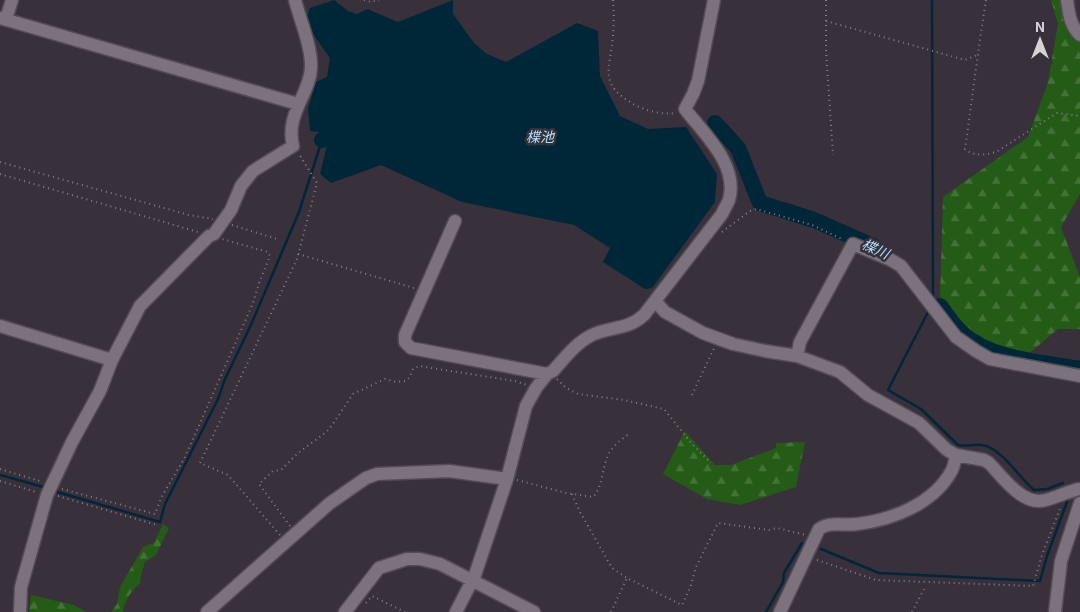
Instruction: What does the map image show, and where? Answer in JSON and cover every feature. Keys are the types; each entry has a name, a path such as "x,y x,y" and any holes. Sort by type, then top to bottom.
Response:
{"street":[{"path":"12,0 3,18 298,104"},
{"path":"20,612 21,586 49,491 72,442 100,391 112,360 140,306 223,221 231,210 241,186 253,171 293,146 292,126 298,104 310,78 311,68 310,55 295,0"},
{"path":"456,612 473,580 507,479 526,406 536,388 581,342 591,335 636,323 722,214 729,200 730,177 728,167 721,154 685,109 698,81 714,0"},
{"path":"1067,0 1070,19 1080,35"},
{"path":"455,221 405,335 405,342 411,348 549,373"},
{"path":"797,356 800,342 853,244 901,266 956,338 990,359 1080,376"},
{"path":"655,301 664,312 702,333 765,351 797,356 840,372 868,395 919,424 947,450 956,455 989,463 1024,497 1034,501 1044,501 1080,489"},
{"path":"0,326 112,360"},
{"path":"780,612 819,530 825,525 878,521 898,515 936,490 952,470 956,455"},
{"path":"207,612 330,502 366,478 378,474 449,471 507,479"},
{"path":"1055,612 1061,561 1080,503"},
{"path":"345,612 379,568 408,559 431,561 473,580 534,612"}],"path":[{"path":"364,0 377,0"},
{"path":"614,0 614,34 608,70 609,81 612,86 627,100 651,111 670,114 685,109"},
{"path":"826,0 826,51 833,156"},
{"path":"986,0 977,55 966,152 977,155 996,152 1057,113 1080,116"},
{"path":"826,21 965,60 977,55"},
{"path":"291,537 228,475 200,463 298,254 316,183 293,146"},
{"path":"0,162 189,216 223,221 237,228 277,239"},
{"path":"0,174 268,252 270,256 258,283 253,304 184,459 162,496 155,514 62,489 49,491 0,469"},
{"path":"721,233 750,211 756,209 812,225 853,244"},
{"path":"298,254 425,291"},
{"path":"692,395 718,339"},
{"path":"291,537 259,484 273,471 281,470 298,452 325,434 353,394 385,379 396,382 406,381 414,369 419,366 514,381 536,388"},
{"path":"549,373 566,388 578,394 624,400 664,409 692,444 709,461"},
{"path":"507,479 530,482 589,498 595,495 608,454 629,434"},
{"path":"0,481 49,491 157,525"},
{"path":"572,494 580,512 612,568 626,578 682,605 696,568 718,523 769,530 777,528 815,538"},
{"path":"807,556 876,580 1033,586 1063,501 1062,495"},
{"path":"610,612 626,578"},
{"path":"912,612 924,589"},
{"path":"366,603 372,596 405,612"}],"green space":[{"path":"1051,0 1064,0 1080,37 1080,194 1061,227 1080,277 1080,329 1058,329 1026,356 991,347 969,331 940,297 943,197 1028,137 1048,82 1058,24"},
{"path":"685,431 715,465 731,465 776,448 776,443 805,442 796,487 740,505 707,499 663,474"},
{"path":"163,524 169,528 156,555 145,562 140,583 129,596 123,612 111,612 117,604 120,587 143,547 154,543"},
{"path":"31,595 74,605 86,612 29,612"}],"water":[{"name":"楪池","path":"334,0 348,11 357,14 367,9 398,22 453,0 453,14 474,43 487,54 506,62 577,23 598,31 600,76 620,116 648,129 686,127 717,174 715,202 652,288 645,289 603,262 610,248 574,225 462,202 381,165 331,183 320,174 328,141 325,133 310,131 308,109 316,82 327,77 330,58 305,23 310,8"}],"waterway":[{"path":"932,0 933,301"},
{"name":"楪川","path":"715,123 738,148 760,203 814,220 873,246"},
{"name":"楪池","path":"322,140 346,127"},
{"path":"54,491 160,522 165,504 218,399 225,379 250,327 299,212 322,140"},
{"name":"楪川","path":"940,306 962,333 987,349 1034,362 1080,369"},
{"path":"929,310 888,390 921,409 958,445 982,445 989,447 1003,457 1034,490 1047,489 1063,483"},
{"path":"0,475 47,488"},
{"path":"821,549 879,573 1040,581 1068,499"},
{"path":"766,612 783,582 784,573 802,543"}]}
